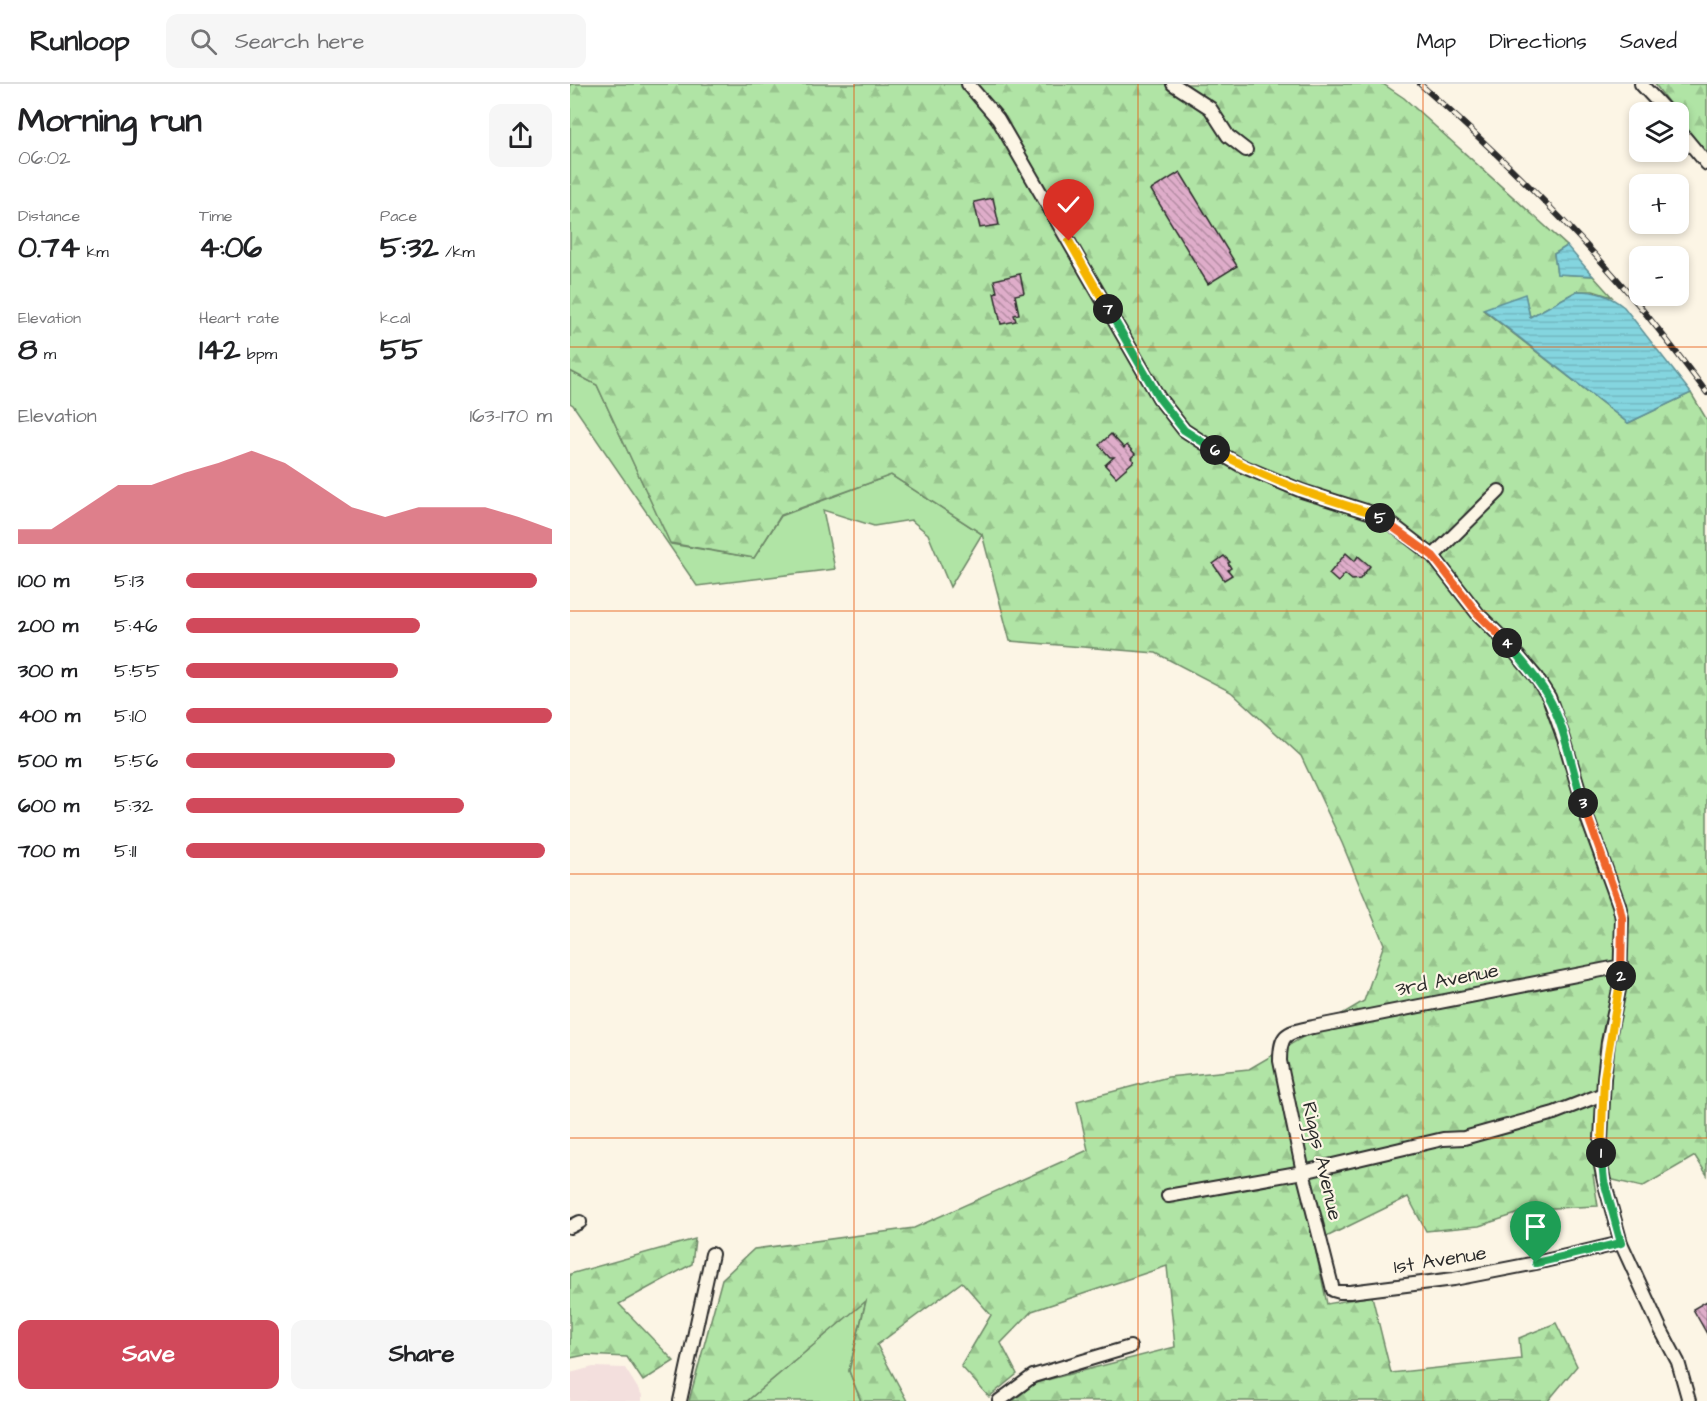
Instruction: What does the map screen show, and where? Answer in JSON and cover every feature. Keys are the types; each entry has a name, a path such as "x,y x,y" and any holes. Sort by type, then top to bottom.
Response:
{"street":[{"path":"968,84 998,119 1159,398 1184,430 1242,466 1320,498 1372,513 1393,525 1433,556 1478,614 1536,677 1549,697 1622,918 1622,966 1608,1042 1600,1161 1621,1243 1678,1362 1689,1401"},
{"path":"1173,84 1210,108 1228,136 1246,150"},
{"path":"1641,84 1658,102"},
{"path":"1689,142 1707,164"},
{"path":"1433,556 1499,490"},
{"name":"3rd Avenue","path":"1283,1039 1287,1033 1356,1018 1622,966"},
{"name":"Riggs Avenue","path":"1283,1039 1280,1043 1280,1061 1330,1283 1334,1290"},
{"path":"1168,1196 1304,1172 1443,1138 1464,1138 1554,1113 1603,1094"},
{"name":"1st Avenue","path":"1334,1290 1340,1293 1454,1279 1621,1243"},
{"path":"680,1401 712,1254"},
{"path":"999,1401 1033,1376 1130,1347"}],"shaded area":[{"path":"593,1367 625,1368 642,1395 642,1401 570,1401 570,1373"}],"green space":[{"path":"570,84 1383,84 1404,98 1567,246 1554,254 1557,274 1593,276 1612,297 1593,291 1577,291 1530,317 1525,295 1483,310 1628,423 1691,393 1707,420 1707,1175 1695,1156 1642,1187 1593,1175 1598,1206 1532,1209 1479,1226 1426,1231 1408,1197 1314,1243 1327,1304 1372,1296 1391,1373 1521,1359 1519,1338 1556,1323 1577,1366 1548,1401 1013,1401 1035,1383 1175,1347 1167,1266 1032,1311 1001,1343 1017,1374 989,1397 961,1366 991,1315 962,1282 877,1345 907,1401 861,1401 849,1371 866,1301 747,1401 689,1401 722,1279 754,1249 914,1228 1088,1150 1077,1101 1168,1077 1249,1069 1364,1001 1384,944 1342,843 1301,756 1231,692 1156,653 1010,641 982,534 891,475 781,515 754,558 670,543 597,385 570,371"},
{"path":"1655,84 1707,84 1707,158 1689,132 1689,102 1668,102"},
{"path":"570,371 597,385 671,544 754,558 781,516 891,475 982,534 950,587 928,534 911,520 874,526 823,510 835,569 697,586 570,403"},
{"path":"695,1239 692,1264 619,1304 674,1361 643,1381 627,1357 585,1355 570,1358 570,1274"},
{"path":"866,1300 849,1371 861,1401 747,1401"}],"water":[{"path":"1567,246 1593,276 1557,274 1554,254"},
{"path":"1577,291 1602,294 1624,307 1691,393 1628,423 1483,309 1525,294 1530,317"}],"building":[{"path":"1180,172 1237,266 1208,284 1151,190"},
{"path":"993,198 999,225 980,228 974,202"},
{"path":"1020,274 1024,293 1015,295 1019,314 1014,315 1016,321 1001,324 994,293 997,292 994,280"},
{"path":"1111,434 1124,448 1127,445 1135,454 1131,458 1134,461 1116,477 1105,465 1114,457 1110,457 1099,445"},
{"path":"1346,553 1355,561 1358,556 1370,566 1360,579 1352,580 1345,574 1338,582 1329,574"},
{"path":"1224,556 1230,562 1228,563 1231,568 1228,570 1232,575 1224,580 1213,564"},
{"path":"1707,1301 1707,1334 1693,1309"}],"railway":[{"path":"1420,84 1521,178 1593,252 1640,306 1707,393"}],"route":[{"path":"1069,241 1159,398 1184,430 1242,466 1320,498 1372,513 1425,548 1478,614 1536,677 1549,697 1622,918 1622,966 1616,1010 1608,1042 1600,1161 1621,1243 1536,1263"}]}
